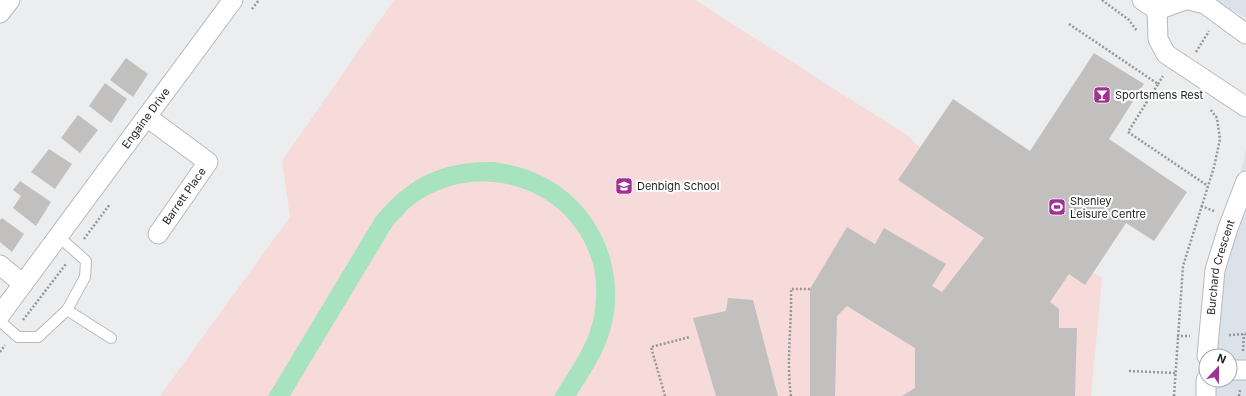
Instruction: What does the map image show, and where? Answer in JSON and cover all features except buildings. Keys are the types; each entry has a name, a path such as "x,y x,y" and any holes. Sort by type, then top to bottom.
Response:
{"street":[{"path":"0,13 10,0"},
{"name":"Engaine Drive","path":"0,315 59,238 233,0"},
{"path":"1185,0 1150,5 1158,39 1166,54 1246,107"},
{"path":"1189,0 1205,4 1246,34"},
{"name":"Barrett Place","path":"147,117 208,162 158,234"},
{"name":"Burchard Crescent","path":"1208,348 1215,270 1228,228 1246,181"},
{"path":"0,265 23,284"}],"lane":[{"path":"0,321 18,336 38,337 67,310 85,277 86,262 59,238"},
{"path":"67,310 111,338"}],"path":[{"path":"1102,0 1129,20 1138,32"},
{"path":"1186,68 1218,17 1218,13"},
{"path":"1069,24 1158,84"},
{"path":"1165,72 1128,132 1208,186"},
{"path":"1174,396 1183,266 1214,167 1220,139 1217,118 1209,106"},
{"path":"791,396 788,379 791,289 810,289"},
{"path":"665,396 651,347 690,336"},
{"path":"1129,371 1175,373"}],"shaded area":[{"name":"Denbigh School","path":"394,0 695,0 908,136 989,212 1102,278 1091,396 160,396 290,217 282,161"},
{"path":"1214,0 1246,0 1246,18"},
{"path":"1246,149 1246,396 1210,396 1210,388 1238,388 1238,348 1210,348 1213,292"}],"green space":[{"path":"476,162 495,162 532,172 544,177 565,190 582,206 596,225 606,246 613,269 615,293 613,316 607,340 601,355 576,396 554,396 585,343 593,321 596,303 596,283 591,258 579,233 562,212 541,197 516,186 490,182 464,183 438,190 408,209 393,225 290,396 268,396 375,218 387,204 414,182 443,168"}],"place":[{"name":"Sportsmens Rest","path":"1102,95"},
{"name":"Denbigh School","path":"624,186"},
{"name":"Shenley Leisure Centre","path":"1057,207"}]}
